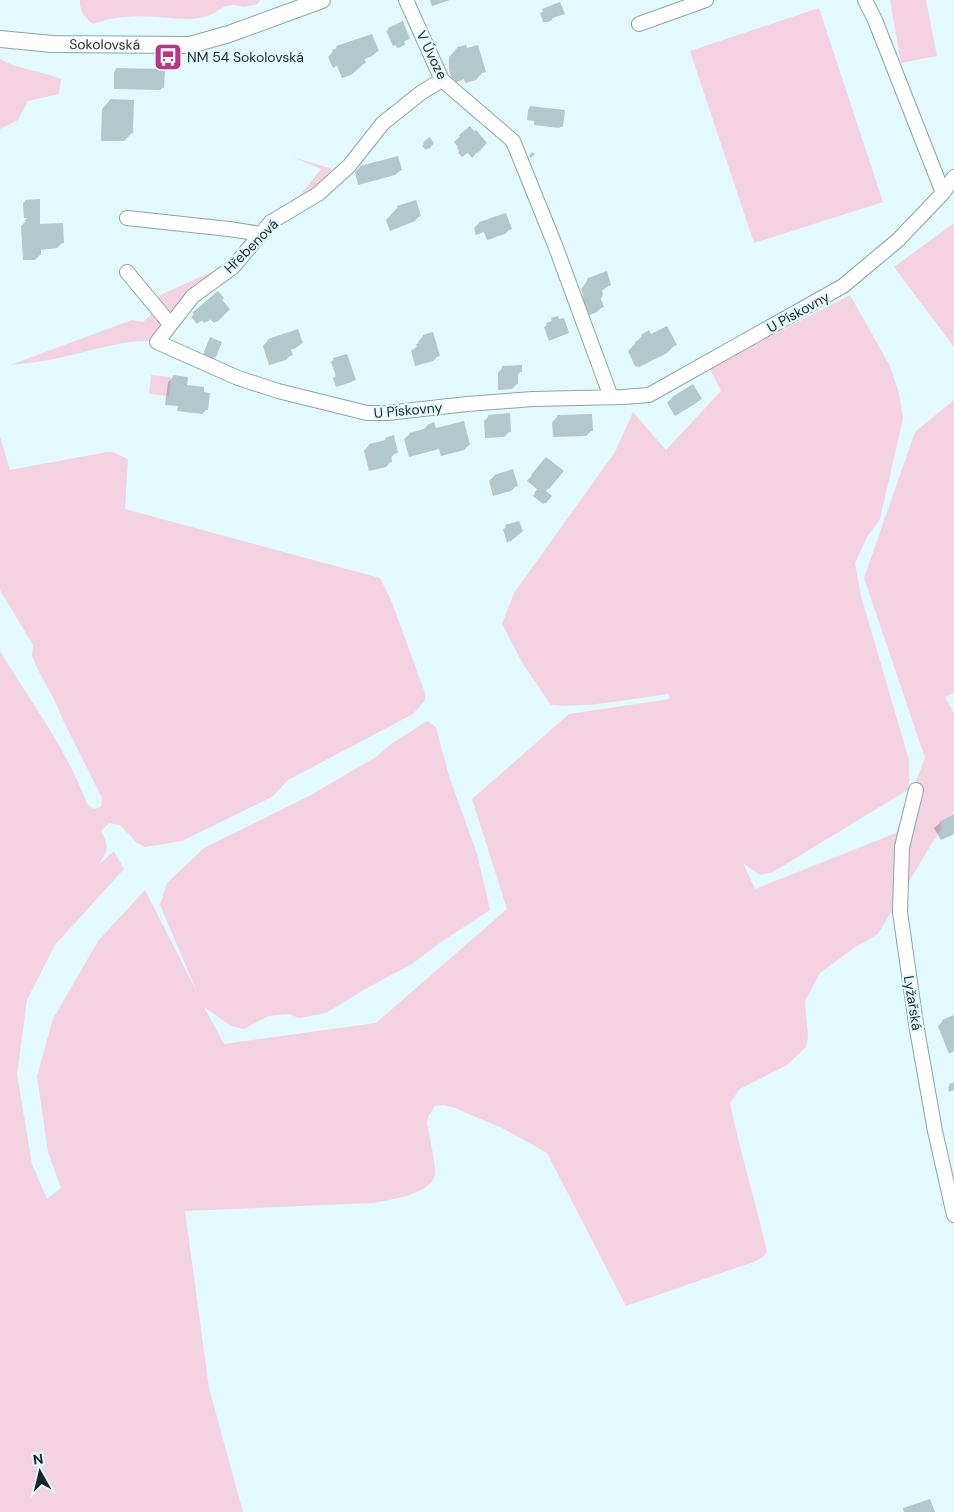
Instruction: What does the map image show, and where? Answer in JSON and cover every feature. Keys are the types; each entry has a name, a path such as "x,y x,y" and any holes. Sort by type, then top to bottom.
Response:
{"street":[{"name":"Sokolovská","path":"0,40 52,44 190,45 229,34 322,0"},
{"name":"V Úvoze","path":"406,0 442,80 513,141 555,245 611,397"},
{"path":"639,24 706,0"},
{"path":"865,0 875,20 943,193"},
{"name":"Hřebenová","path":"157,342 193,296 233,267 271,222 318,194 349,166 383,124 422,92 442,80"},
{"name":"U Pískovny","path":"157,342 238,378 278,391 367,413 387,413 533,399 649,395 843,286 898,240 943,193 954,177"},
{"path":"127,218 261,234"},
{"path":"127,272 170,324"},
{"name":"Lyžařská","path":"916,790 902,847 900,912 916,1024 933,1121 954,1215"}],"shaded area":[{"path":"80,0 260,0 258,4 243,7 236,5 226,6 199,18 112,18 93,24 83,14"},
{"path":"890,0 926,0 937,56 901,63"},
{"path":"819,8 883,202 754,243 690,51"},
{"path":"0,59 14,66 61,79 59,94 28,101 18,120 0,129"},
{"path":"292,157 333,169 151,341 119,344 53,359 10,365 132,320 143,322 150,316 160,295 225,266 271,216 301,194 321,169"},
{"path":"954,223 954,347 894,267"},
{"path":"850,295 890,366 899,393 903,418 880,519 867,537 855,563 861,596 909,760 909,789 773,872 760,875 743,863 755,889 896,833 925,758 864,578 915,432 954,400 954,693 945,697 954,713 954,811 932,843 878,934 854,948 820,973 805,1001 808,1037 806,1047 787,1065 740,1089 730,1103 767,1252 756,1261 626,1306 547,1153 502,1128 455,1108 443,1105 435,1106 428,1117 427,1123 435,1174 427,1187 419,1191 399,1198 373,1203 185,1211 209,1388 243,1512 0,1512 0,651 59,745 87,804 94,809 101,807 102,798 40,674 32,656 33,645 0,590 0,437 10,470 113,452 128,459 125,509 380,578 391,600 425,693 425,700 413,714 288,780 272,797 182,841 145,847 136,842 120,825 109,823 101,831 107,849 98,865 114,851 124,869 55,945 27,1000 17,1074 32,1164 47,1199 61,1188 48,1152 37,1076 53,1019 98,941 145,890 197,992 160,905 167,883 204,848 309,796 376,757 391,744 427,721 436,727 449,776 477,854 490,910 441,942 412,964 365,989 326,1013 299,1018 289,1014 268,1016 244,1029 231,1026 204,1007 224,1044 376,1023 507,909 472,799 569,714 670,699 668,694 595,704 551,705 523,664 502,624 514,593 615,452 633,412 666,450 721,391 708,365 771,336"},
{"path":"151,375 171,377 169,396 149,394"}],"building":[{"path":"433,0 446,0 434,4"},
{"path":"560,2 565,14 552,18 548,22 546,21 542,9"},
{"path":"403,21 410,39 404,41 405,45 399,47 398,44 395,45 388,28"},
{"path":"372,34 379,51 364,58 366,63 356,67 357,70 348,73 343,62 338,64 332,50 337,48 336,46"},
{"path":"466,45 467,48 478,45 486,72 473,75 472,72 461,76 457,61 457,47"},
{"path":"116,68 165,69 164,88 116,87"},
{"path":"110,99 134,100 133,133 109,133"},
{"path":"530,106 565,110 563,127 535,123 536,119 528,118"},
{"path":"470,126 487,143 478,153 474,148 468,153 462,147 464,145 461,142 463,140 459,135"},
{"path":"429,137 434,143 429,149 423,143"},
{"path":"398,156 402,170 363,180 360,166"},
{"path":"40,199 40,224 63,223 64,243 41,246 41,255 28,255 25,200"},
{"path":"416,200 421,216 395,226 391,214 399,211 397,206"},
{"path":"506,213 512,229 493,236 490,227 481,230 479,222"},
{"path":"607,271 611,285 603,288 602,291 601,299 604,307 593,311 586,293 588,288 586,282 588,278"},
{"path":"218,291 224,298 222,300 230,309 217,322 213,317 207,322 205,319 200,322 192,313"},
{"path":"558,316 559,319 564,318 569,333 551,339 546,323 552,321 551,318"},
{"path":"667,326 677,345 648,359 643,358 635,342 643,338 641,335 649,330 651,334"},
{"path":"298,329 303,343 290,347 293,355 275,361 268,339"},
{"path":"433,332 440,356 421,362 416,344 425,342 423,335"},
{"path":"210,337 222,342 216,357 204,352"},
{"path":"347,354 356,380 338,385 335,375 338,374 333,358"},
{"path":"522,365 522,372 518,372 518,384 503,385 502,366"},
{"path":"173,375 188,377 187,385 204,387 204,392 210,393 208,410 182,406 183,401 170,400"},
{"path":"693,384 702,399 680,412 672,397"},
{"path":"510,413 511,432 489,433 488,415"},
{"path":"592,414 593,431 558,432 557,415"},
{"path":"464,421 470,445 446,451 444,444 414,452 409,433 428,428 427,425 434,422 436,428"},
{"path":"394,435 398,453 391,454 392,462 374,466 369,444 386,440 385,438"},
{"path":"546,457 564,471 549,489 531,475"},
{"path":"513,469 518,486 498,491 494,475"},
{"path":"540,486 552,496 546,503 534,493"},
{"path":"519,521 523,531 510,542 505,525"},
{"path":"954,814 954,832 946,836 939,822"},
{"path":"954,1015 954,1048 942,1020"},
{"path":"954,1082 954,1090 952,1091 949,1084"},
{"path":"930,1499 935,1512 904,1512 903,1508"}],"place":[{"name":"NM 54 Sokolovská","path":"168,57"}]}
